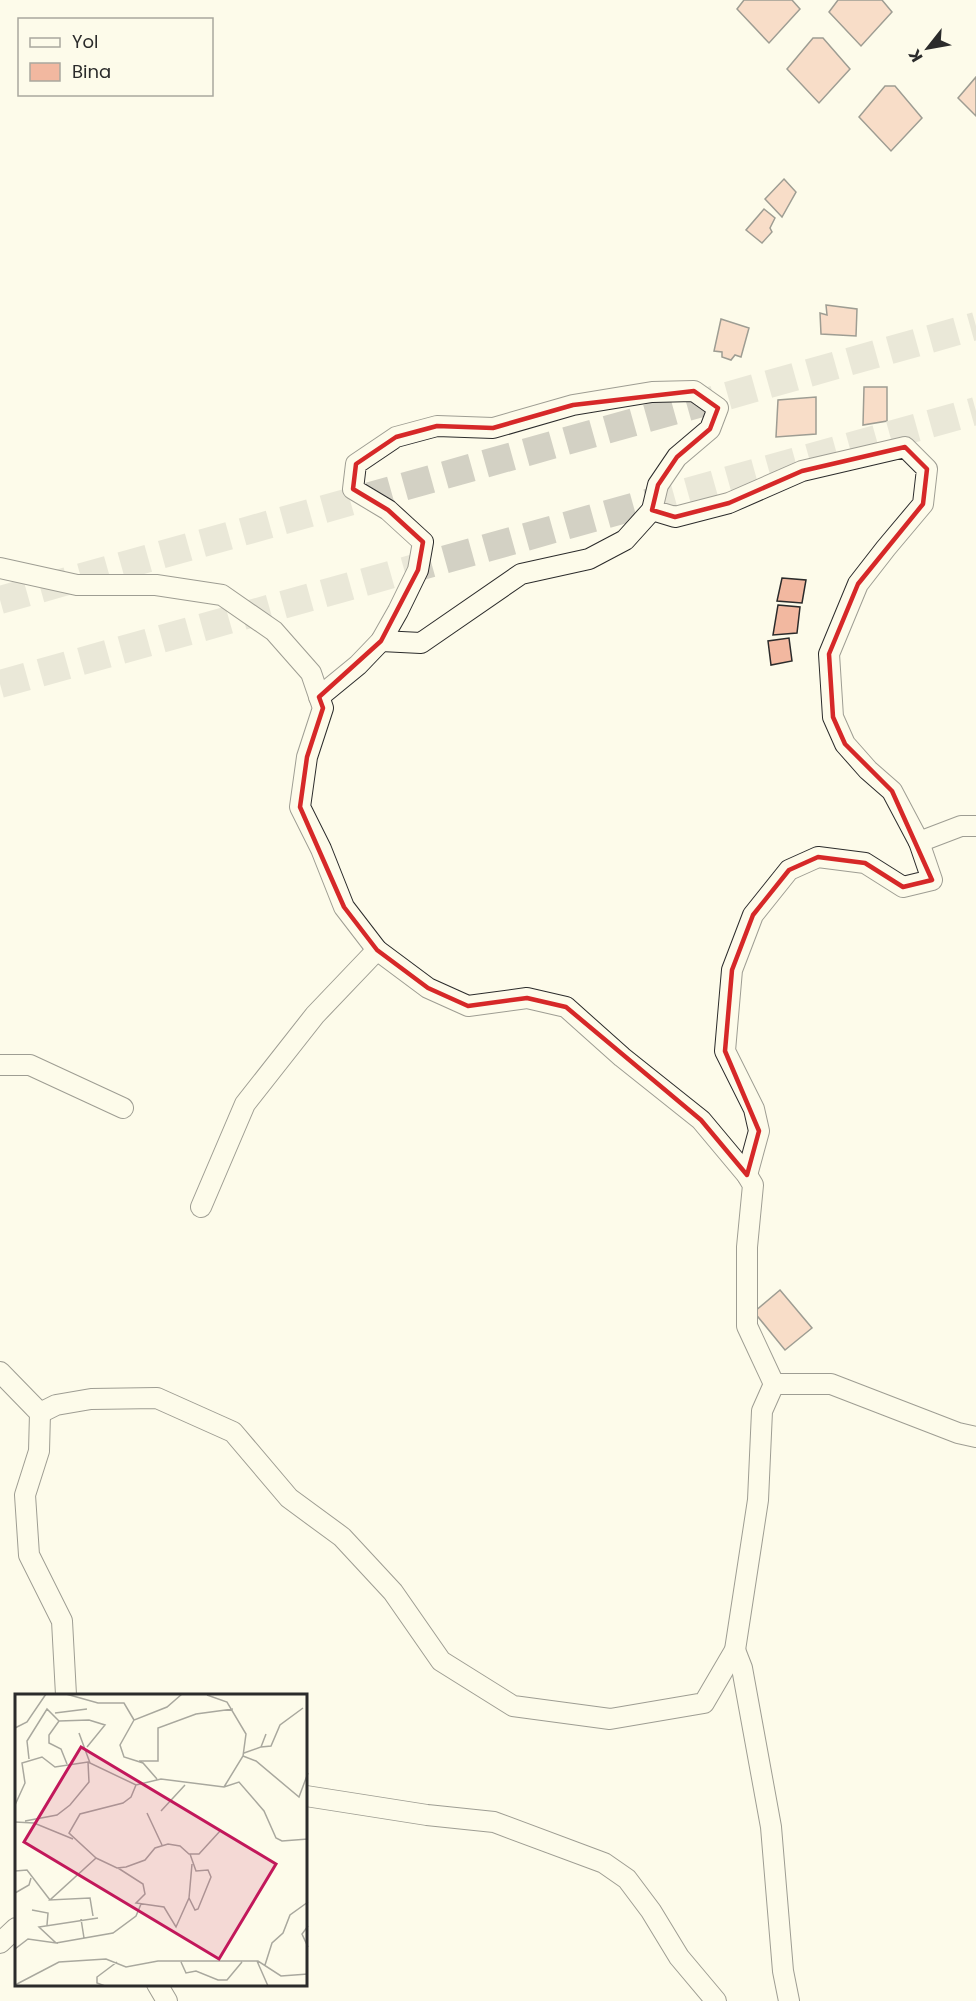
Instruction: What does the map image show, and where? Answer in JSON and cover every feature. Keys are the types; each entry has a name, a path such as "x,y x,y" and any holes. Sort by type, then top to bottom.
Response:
{"street":[{"path":"319,697 358,665 381,641 418,570 423,542 388,510 353,489 356,464 396,437 437,426 493,428 573,405 652,392 694,391 718,408 710,429 677,457 658,485 652,510 625,540 589,559 521,574 421,643 381,641"},
{"path":"652,510 675,517 729,503 802,471 905,447 927,469 923,504 858,584 830,654 833,717 845,744 868,770 892,791 919,842 932,880 903,887 865,863 818,857 789,870 753,915 732,970 725,1051 754,1109 759,1131 747,1175"},
{"path":"0,568 76,585 156,585 222,595 274,631 311,673 323,708 307,757 300,807 321,849 344,907 376,950 428,988 468,1006 528,998 566,1007 622,1057 701,1120 753,1185 747,1247 747,1326 774,1383 762,1411 758,1500 735,1650 704,1703 610,1719 513,1706 441,1661 393,1592 342,1537 289,1498 233,1432 157,1398 90,1399 56,1405 40,1413"},
{"path":"919,842 961,826 976,826"},
{"path":"201,1207 245,1104 315,1015 376,950"},
{"path":"0,1065 30,1065 123,1108"},
{"path":"0,1372 40,1413 39,1451 25,1496 29,1555 62,1621 66,1694"},
{"path":"774,1383 831,1384 958,1433 976,1437"},
{"path":"735,1650 742,1668 771,1827 783,1971 789,2001"},
{"path":"308,1796 416,1814 494,1822 604,1863 627,1879 651,1911 679,1957 716,2001"},
{"path":"0,1943 15,1929"},
{"path":"158,1986 167,2001"}],"highlighted area":[{"path":"694,391 718,408 710,429 677,457 658,485 652,510 675,517 729,503 802,471 905,447 927,469 923,504 858,584 829,654 833,717 845,744 892,791 932,880 903,887 865,863 818,857 789,870 753,915 732,970 725,1051 759,1131 747,1175 701,1120 566,1007 527,998 468,1006 428,988 377,950 344,907 300,807 307,757 323,708 319,697 381,641 418,570 423,542 388,510 353,489 356,464 396,437 437,426 493,428 573,405"}],"building":[{"path":"744,0 792,0 800,9 769,43 737,9"},
{"path":"838,0 882,0 892,12 861,46 829,12"},
{"path":"813,38 823,38 850,69 819,103 787,69"},
{"path":"976,77 976,116 958,98"},
{"path":"885,86 895,86 922,118 891,151 859,117"},
{"path":"784,179 796,192 782,217 765,199"},
{"path":"764,209 775,218 770,228 772,232 762,243 746,230"},
{"path":"826,305 857,309 856,336 821,334 820,313 827,315"},
{"path":"721,319 749,328 741,357 735,355 731,360 722,357 722,352 714,351"},
{"path":"864,387 887,387 887,421 863,425"},
{"path":"816,397 816,434 776,437 778,400"},
{"path":"782,578 806,580 802,603 777,601"},
{"path":"778,605 800,607 797,633 773,635"},
{"path":"789,638 792,661 771,665 768,641"},
{"path":"780,1290 812,1328 785,1350 754,1312"}],"tunnel":[{"path":"0,600 976,326"},
{"path":"0,684 976,411"}]}
